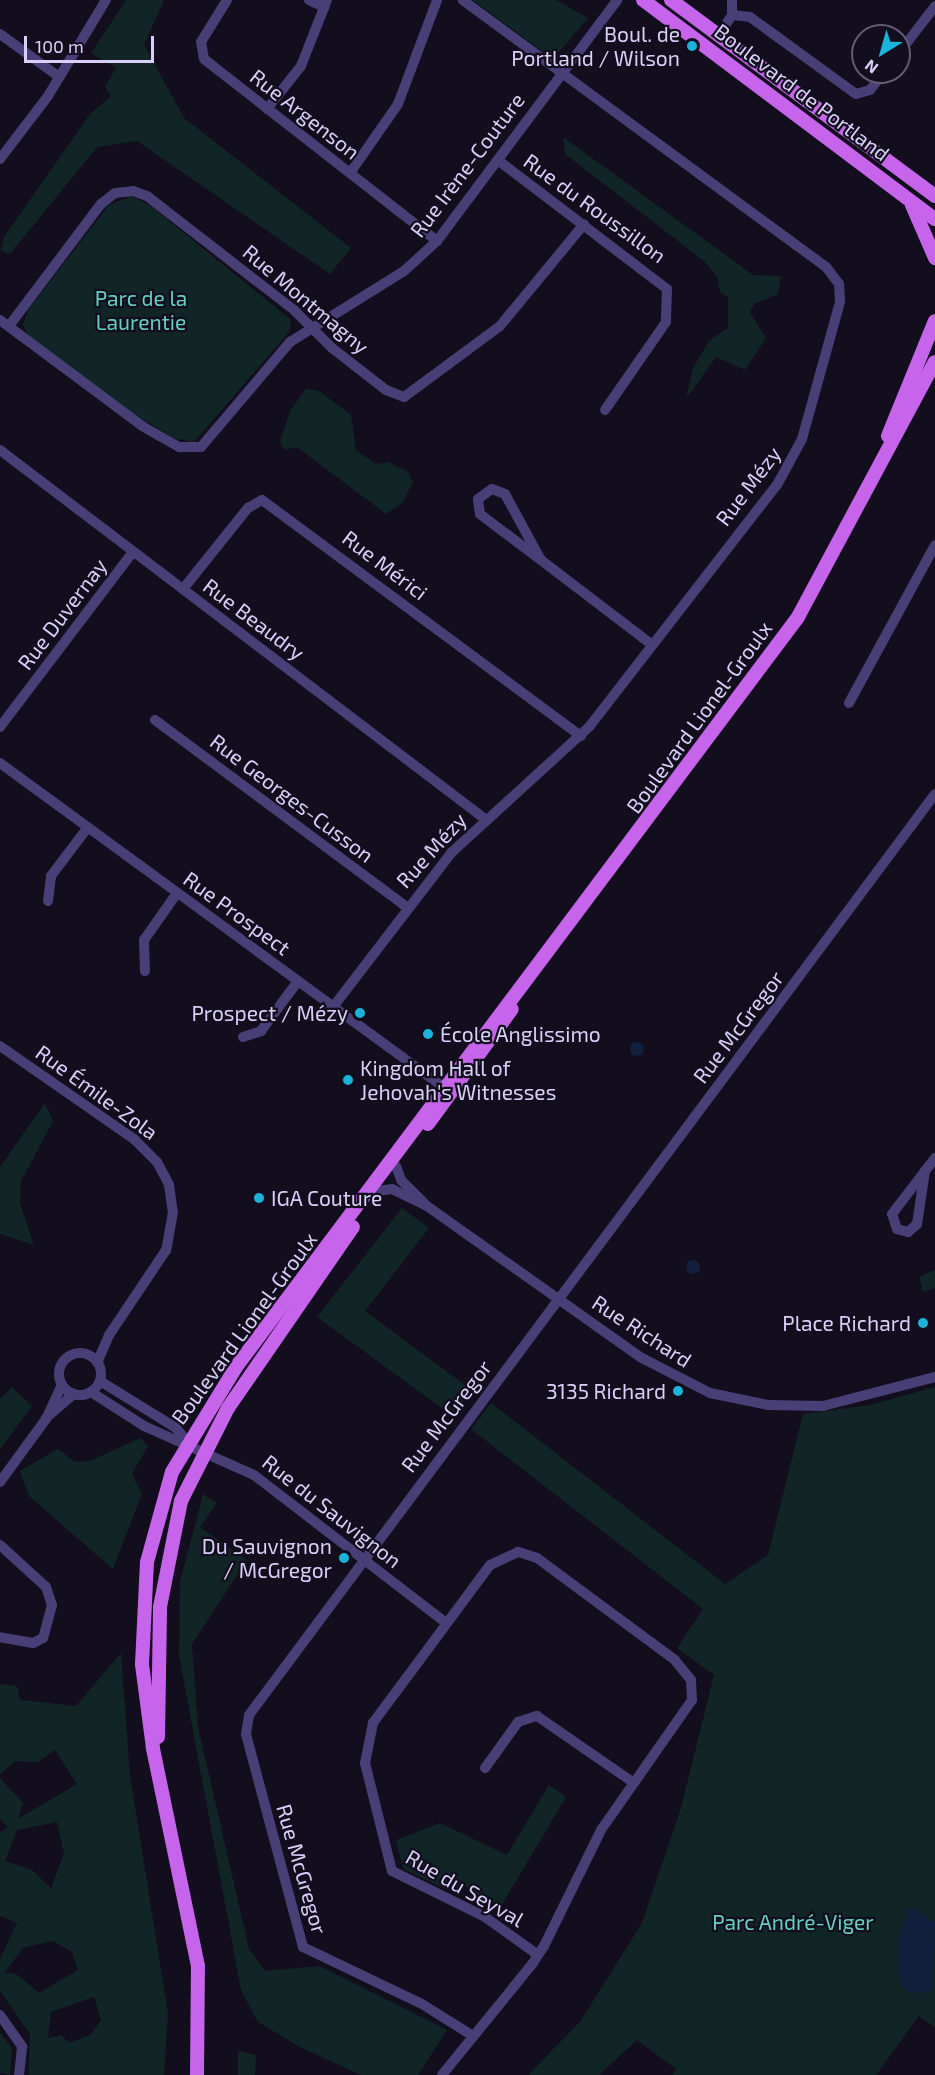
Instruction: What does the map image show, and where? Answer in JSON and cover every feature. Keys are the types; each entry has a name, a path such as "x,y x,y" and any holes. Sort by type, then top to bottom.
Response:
{"main road":[{"name":"Boulevard de Portland","path":"643,0 935,219"},
{"name":"Boulevard de Portland","path":"671,0 935,196"},
{"path":"907,198 935,258"},
{"path":"926,341 935,310"},
{"name":"Boulevard Lionel-Groulx","path":"879,464 935,321"},
{"name":"Boulevard Lionel-Groulx","path":"197,2075 198,1966 146,1705 142,1605 153,1534 187,1441 798,617 934,363"},
{"name":"Boulevard Lionel-Groulx","path":"164,1793 157,1682 164,1574 181,1501 204,1449 447,1090"}],"street":[{"path":"0,159 58,76 106,0"},
{"name":"Rue Argenson","path":"228,0 201,42 200,54 437,241"},
{"path":"267,109 301,66 325,3 309,0"},
{"path":"350,173 395,111 437,0"},
{"name":"Rue Mézy","path":"333,1007 407,907 485,819 581,736 796,456 841,294 826,267 462,0"},
{"name":"Rue Irène-Couture","path":"4,323 142,426 195,449 207,443 279,353 313,328 404,271 437,241 499,161 560,74 617,0"},
{"path":"718,35 732,15 732,0"},
{"path":"911,37 935,6"},
{"path":"732,15 750,17 856,94 870,90 875,84"},
{"path":"0,34 58,76"},
{"name":"Rue du Roussillon","path":"499,161 661,281 671,305 661,332 605,410"},
{"name":"Rue Montmagny","path":"4,323 101,204 114,193 133,191 156,202 313,328 386,390 411,396 508,318 584,224"},
{"name":"Rue Beaudry","path":"0,450 485,819"},
{"path":"541,560 505,494 484,493 478,503 480,514 651,644"},
{"name":"Rue Mérici","path":"183,590 248,508 262,500 581,736"},
{"path":"849,703 935,545"},
{"name":"Rue Duvernay","path":"0,727 133,552"},
{"name":"Rue Georges-Cusson","path":"155,720 407,907"},
{"name":"Rue Prospect","path":"0,763 447,1090"},
{"name":"Rue McGregor","path":"473,2036 422,2004 303,1947 246,1734 252,1710 935,794"},
{"path":"48,901 51,876 88,827"},
{"path":"145,971 144,940 177,893"},
{"path":"243,1037 261,1031 297,981"},
{"name":"Rue Émile-Zola","path":"0,1046 135,1140 157,1162 169,1185 173,1212 166,1250 109,1335 97,1363"},
{"path":"925,1172 916,1224 908,1232 897,1229 891,1214 935,1158"},
{"name":"Rue Richard","path":"396,1166 401,1180 426,1206"},
{"name":"Rue Richard","path":"378,1191 392,1189 426,1206 665,1374 740,1401 822,1406 935,1377"},
{"name":"Rue Émile-Zola","path":"85,1354 109,1335"},
{"path":"0,1482 46,1419 62,1385 60,1371 65,1360 85,1354 97,1363 100,1381 91,1392"},
{"path":"100,1381 176,1428 187,1441"},
{"path":"62,1385 74,1394"},
{"path":"46,1419 74,1394 91,1392 153,1430 187,1441"},
{"name":"Rue du Sauvignon","path":"187,1441 254,1475 446,1623"},
{"path":"0,1545 46,1587 52,1605 43,1638 33,1643 0,1638"},
{"name":"Rue du Seyval","path":"442,2075 538,1955 594,1842 689,1708 691,1680 675,1660 527,1553 507,1553 490,1565 446,1623 368,1736 365,1763 385,1860 392,1871 485,1917 538,1955"},
{"path":"485,1768 518,1722 537,1716 634,1783"},
{"path":"0,2015 22,2047 20,2075"}],"green space":[{"path":"126,0 164,0 144,45 184,118 351,248 330,274 137,141 97,147 10,254 1,250 4,237 90,114 111,96 105,87 116,68 91,53"},
{"path":"473,0 556,0 588,18 553,59"},
{"path":"563,137 753,275 781,276 778,294 754,304 750,312 766,338 745,370 716,357 686,399 693,368 709,341 728,328 728,297 720,292 717,277 704,261 565,154"},
{"name":"Parc de la Laurentie","path":"131,196 151,206 291,320 289,332 194,442 174,438 137,416 28,335 23,325 28,310 109,205"},
{"path":"306,389 319,391 351,415 356,450 376,464 389,462 408,472 413,482 402,503 386,514 297,447 285,450 280,442 290,411"},
{"path":"45,1103 53,1121 21,1181 20,1203 34,1245 0,1234 0,1167"},
{"path":"402,1208 429,1228 365,1311 473,1391 454,1417 317,1317"},
{"path":"935,1270 935,1288 923,1292 919,1277"},
{"path":"12,1387 32,1406 0,1449 0,1399"},
{"name":"Parc André-Viger","path":"935,1387 935,2028 919,2016 876,2075 672,2075 676,2069 637,2040 599,2075 528,2075 580,2022 642,1923 681,1808 714,1675 677,1648 703,1609 471,1429 491,1403 725,1584 768,1555 803,1414 870,1405"},
{"path":"140,1438 148,1446 132,1474 142,1493 113,1569 29,1496 20,1471 58,1449 75,1462 90,1461"},
{"path":"203,1494 217,1503 200,1527 247,1560 192,1644 198,1727 249,1949 265,1971 319,1966 447,2030 418,2075 361,2075 300,2047 258,2022 241,1990 179,1655 180,1582"},
{"path":"121,1653 130,1776 168,2013 164,2075 29,2075 30,2034 0,1991 0,1959 17,1923 0,1916 0,1833 8,1827 0,1819 0,1778 23,1803 18,1819 77,1784 55,1750 38,1762 15,1761 0,1775 0,1684 17,1686 20,1700 76,1706","holes":["57,1822 64,1853 51,1888 32,1870 5,1861 17,1830","53,1941 72,1952 78,1970 39,1993 18,1975 5,1972 23,1948","94,1997 101,2020 90,2035 69,2043 61,2035 48,2038 51,2012"]},
{"path":"549,1785 566,1797 500,1908 465,1886 458,1895 403,1869 396,1840 440,1823 507,1855"},
{"path":"0,2032 12,2049 10,2075 0,2073"},
{"path":"238,2051 256,2055 255,2075 238,2075"}],"water":[{"path":"637,1042 642,1044 644,1049 642,1054 637,1056 632,1054 630,1049 632,1044"},
{"path":"693,1260 698,1262 700,1267 698,1272 693,1274 688,1272 686,1267 688,1262"},
{"path":"910,1907 935,1922 933,1990 914,1993 903,1989 899,1979 898,1938"}],"place":[{"name":"Boul. de Portland / Wilson","path":"692,46"},
{"name":"Prospect / Mézy","path":"360,1013"},
{"name":"École Anglissimo","path":"428,1034"},
{"name":"Kingdom Hall of Jehovah's Witnesses","path":"348,1080"},
{"name":"IGA Couture","path":"259,1198"},
{"name":"Place Richard","path":"923,1323"},
{"name":"3135 Richard","path":"678,1391"},
{"name":"Du Sauvignon / McGregor","path":"344,1558"}]}
